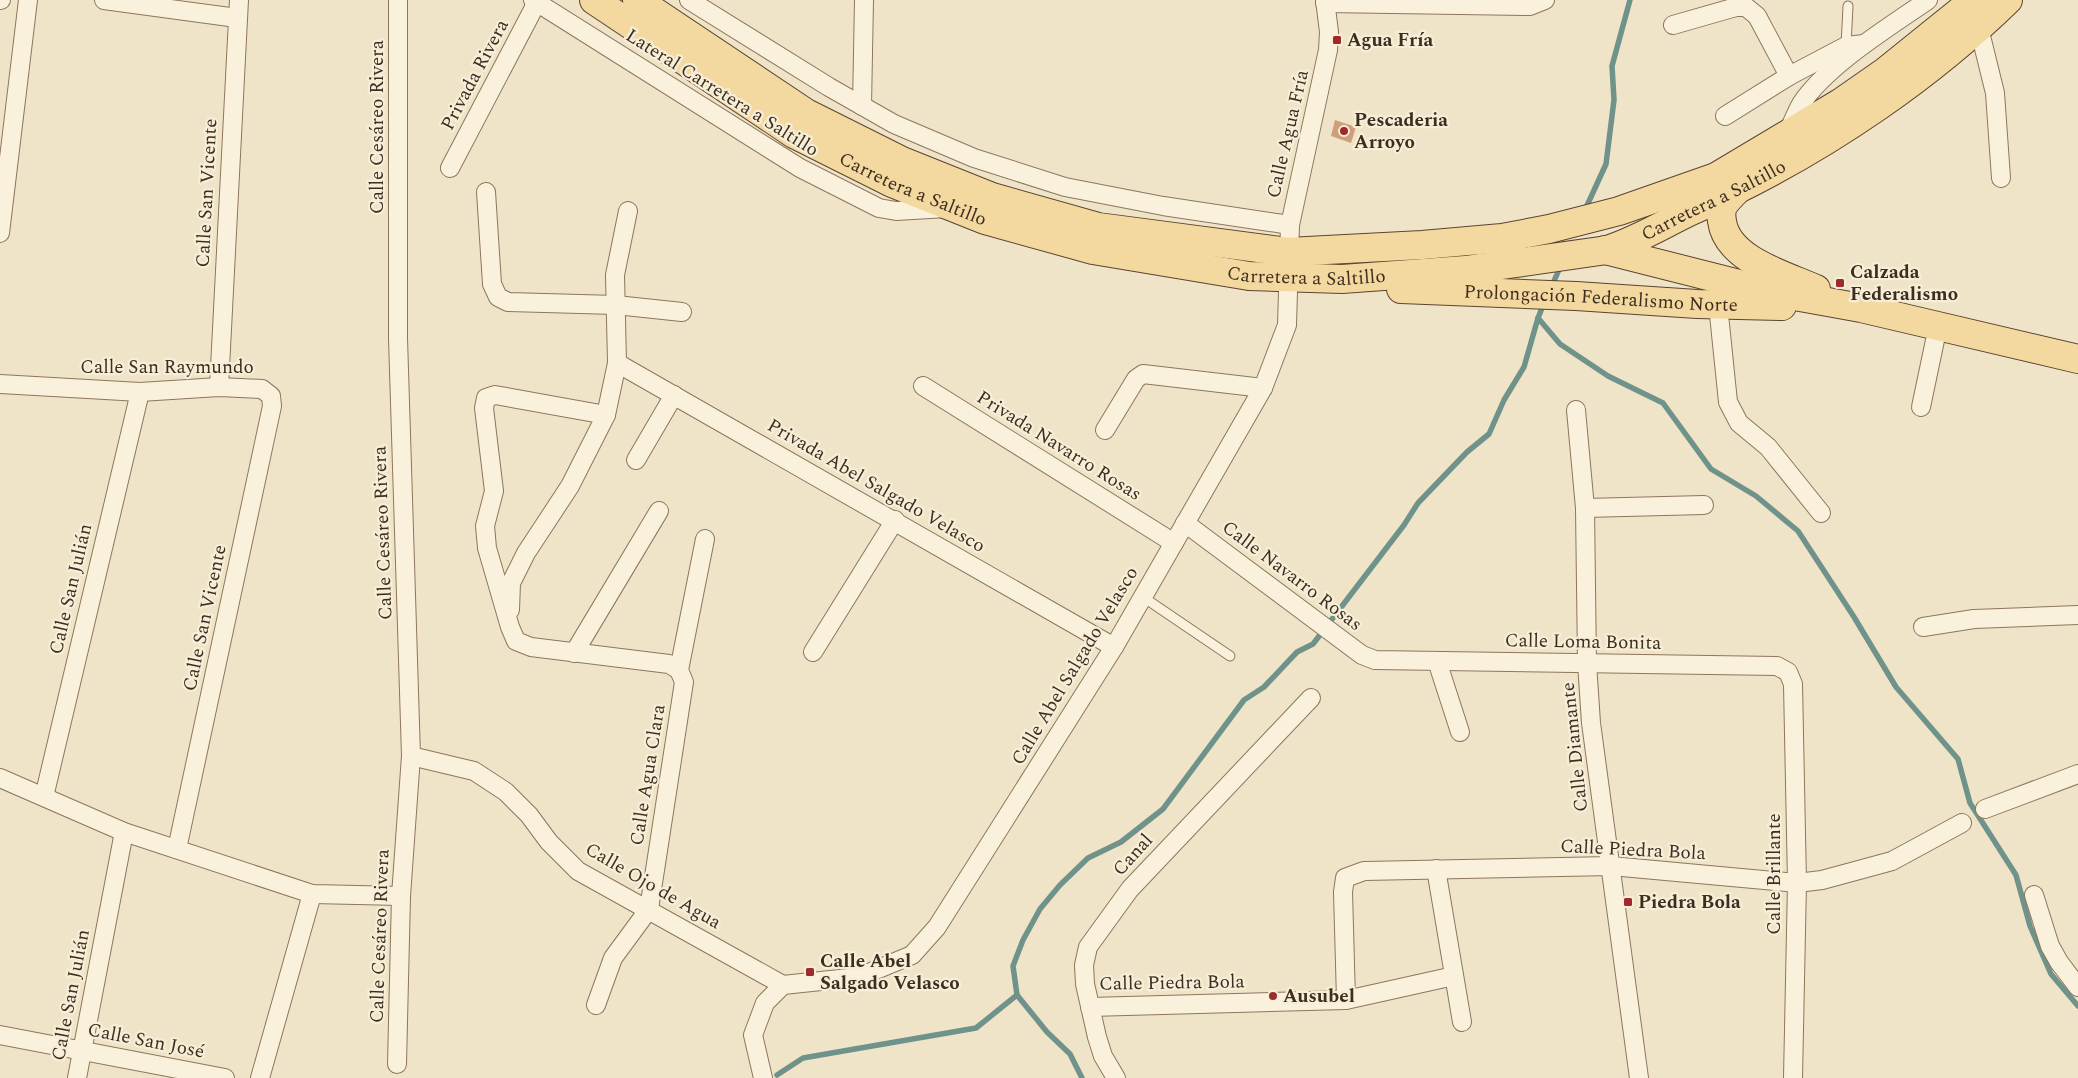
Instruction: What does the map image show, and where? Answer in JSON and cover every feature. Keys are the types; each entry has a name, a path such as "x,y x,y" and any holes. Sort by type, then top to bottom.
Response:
{"main road":[{"name":"Carretera a Saltillo","path":"594,0 794,134 892,183 953,208 985,220 1093,250 1249,276 1288,265 1549,229"},
{"name":"Carretera a Saltillo","path":"637,0 806,113 902,161 992,197 1098,226 1288,265 1342,280 1468,280 1593,241 1628,243 1736,191 1853,123 1902,88 1979,28 2008,0"},
{"name":"Carretera a Saltillo","path":"1593,241 1620,211 1716,177 1788,132 1840,103 1886,72 1974,0"},
{"path":"1736,191 1723,206 1721,215 1723,229 1733,246 1747,258 1861,308"},
{"name":"Prolongación Federalismo Norte","path":"1549,229 1767,291 1861,308 2078,359"},
{"name":"Prolongación Federalismo Norte","path":"1468,280 1576,296 1718,304 1861,308"}],"street":[{"path":"0,233 28,0"},
{"path":"104,0 237,18"},
{"name":"Calle San Vicente","path":"219,387 239,0"},
{"name":"Calle Cesáreo Rivera","path":"397,1064 401,896 411,756 398,338 398,0"},
{"path":"690,0 790,64 894,124 974,158 1065,187 1163,206 1290,225"},
{"path":"862,106 864,0"},
{"path":"1325,2 1530,6 1545,0"},
{"path":"1788,132 1801,105 1820,81 1928,0"},
{"name":"Lateral Carretera a Saltillo","path":"535,1 800,168 879,208 896,211 953,208"},
{"name":"Privada Rivera","path":"450,168 535,1"},
{"name":"Calle Agua Fría","path":"1288,265 1290,225 1330,40 1325,2"},
{"path":"1673,25 1736,7 1746,7 1757,16 1789,76"},
{"path":"1979,28 1995,94 2000,178"},
{"path":"1725,116 1789,76 1846,46 1867,44"},
{"path":"486,192 492,284 498,297 508,302 616,305 682,312"},
{"path":"510,627 511,583 526,553 570,486 606,415 617,362 615,275 628,211"},
{"name":"Calle Abel Salgado Velasco","path":"783,985 859,977 912,955 937,927 1114,647 1263,388 1287,325 1288,265"},
{"path":"1718,304 1728,402 1739,423 1768,448 1821,513"},
{"path":"1921,407 1938,326"},
{"name":"Privada Abel Salgado Velasco","path":"617,362 1114,647"},
{"path":"1105,430 1136,379 1143,374 1150,373 1263,388"},
{"name":"Calle San Raymundo","path":"0,384 140,392 219,387 262,389 271,396"},
{"name":"Privada Navarro Rosas","path":"923,386 1174,542"},
{"name":"Calle San Julián","path":"44,797 140,392"},
{"path":"606,415 496,395 486,398 484,408 494,491 485,526 487,548 510,627 516,641 531,647 669,664 679,670"},
{"path":"636,460 674,395"},
{"name":"Calle San Vicente","path":"177,849 272,406 271,396"},
{"name":"Calle Diamante","path":"1576,410 1585,508 1587,663 1591,723 1639,1078"},
{"path":"1585,508 1704,505"},
{"path":"574,653 659,510"},
{"path":"814,652 894,520"},
{"name":"Calle Navarro Rosas","path":"1185,523 1353,649 1362,655 1376,660"},
{"name":"Calle Agua Clara","path":"596,1005 613,958 649,910 684,682 679,670 705,539"},
{"path":"1923,627 1974,619 2078,615"},
{"name":"Calle Loma Bonita","path":"1376,660 1777,666 1788,672"},
{"path":"1437,661 1460,732"},
{"name":"Calle Brillante","path":"1788,672 1793,684 1797,883 1793,1078"},
{"name":"Canal","path":"1116,1078 1103,1056 1085,984 1084,965 1088,947 1130,889 1311,698"},
{"name":"Calle Ojo de Agua","path":"411,756 474,771 506,792 529,815 549,842 578,871 783,985"},
{"path":"1985,809 2078,774"},
{"path":"0,778 124,832 312,894 401,896"},
{"name":"Calle Piedra Bola","path":"1346,1000 1343,892 1346,878 1364,871 1611,866 1797,883 1822,880 1892,861 1962,822"},
{"name":"Calle San Julián","path":"77,1078 124,832"},
{"path":"1436,869 1462,1022"},
{"path":"260,1078 312,894"},
{"path":"2034,895 2050,946 2059,962 2078,987"},
{"name":"Calle Piedra Bola","path":"1090,1006 1346,1000 1454,976"},
{"path":"763,1078 753,1035 765,1003 783,985"},
{"name":"Calle San José","path":"0,1035 225,1078"}],"lane":[{"path":"1846,46 1848,6"},
{"path":"1143,597 1230,656"}],"building":[{"name":"Pescaderia Arroyo","path":"1335,120 1356,127 1351,143 1331,136"}],"waterway":[{"path":"1585,210 1606,164 1614,100 1612,66 1630,0"},
{"path":"1551,288 1561,265"},
{"path":"1082,1078 1070,1054 1047,1032 1017,995 1013,966 1023,940 1040,909 1060,885 1088,858 1121,842 1163,809 1244,700 1264,687 1297,652 1313,644 1404,525 1418,503 1467,452 1489,434 1504,400 1524,367 1544,303"},
{"path":"1538,318 1560,344 1608,376 1663,403 1711,469 1756,496 1798,531 1854,617 1896,687 1958,759 1970,803 2016,875 2030,926 2051,974 2078,1006"},
{"path":"777,1075 803,1058 976,1028 1017,995"}],"place":[{"name":"Agua Fría","path":"1337,40"},
{"name":"Pescaderia Arroyo","path":"1344,131"},
{"name":"Calzada Federalismo","path":"1840,283"},
{"name":"Piedra Bola","path":"1628,902"},
{"name":"Calle Abel Salgado Velasco","path":"810,972"},
{"name":"Ausubel","path":"1273,996"}]}
